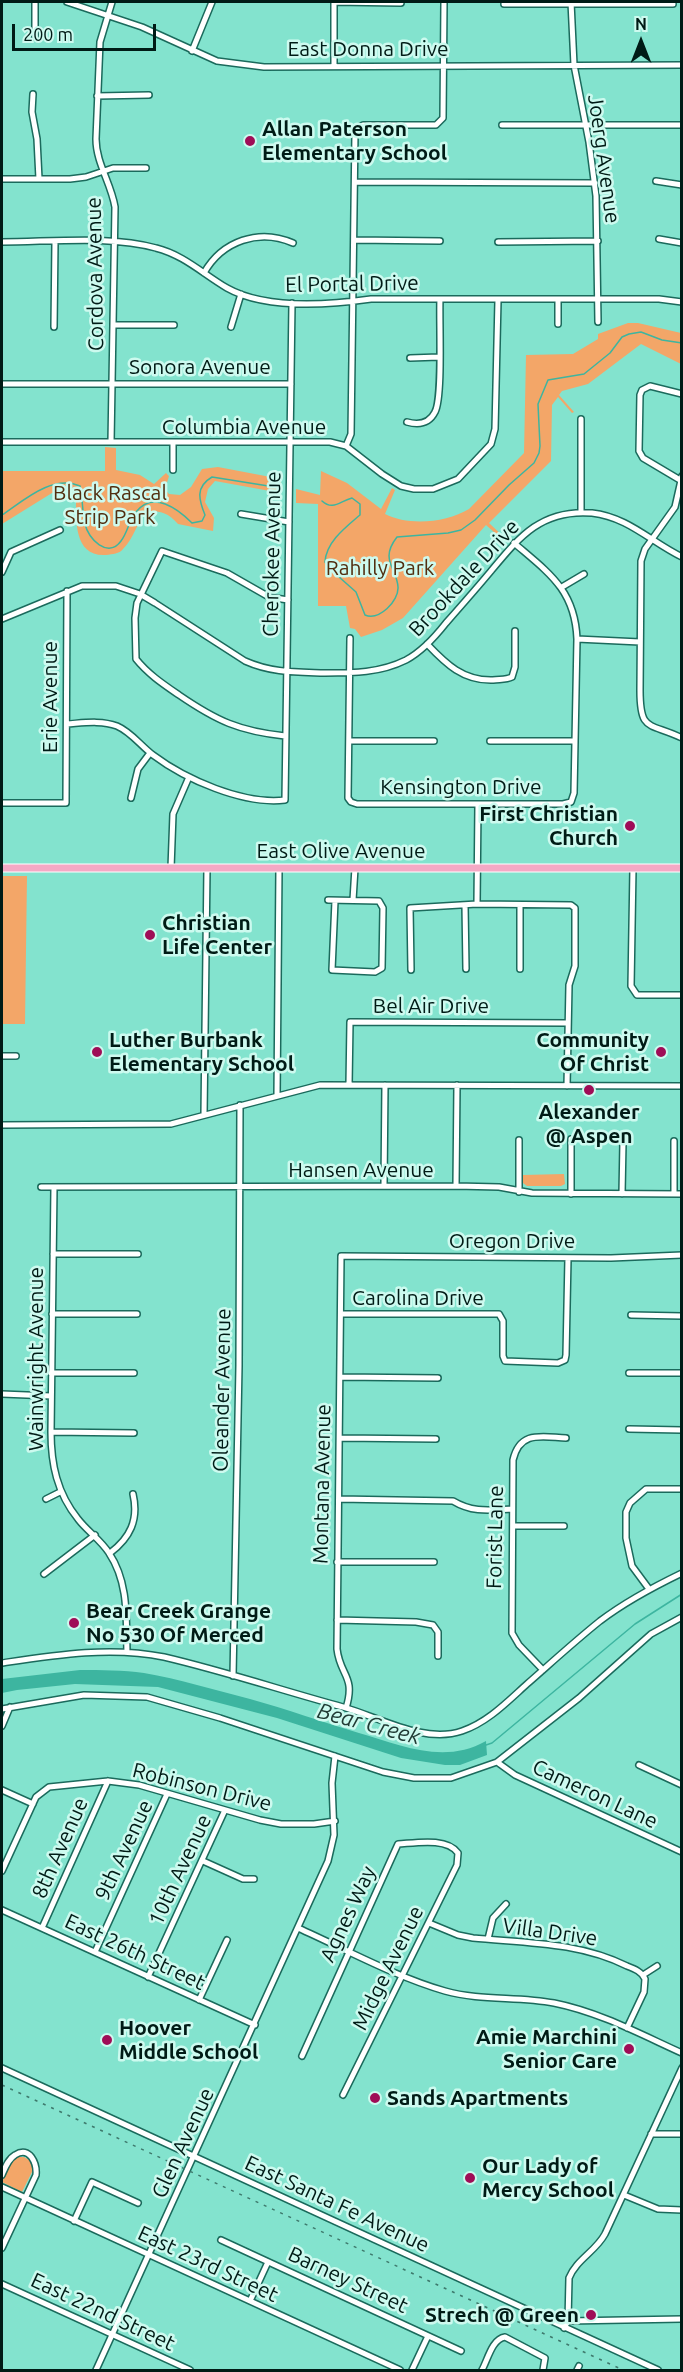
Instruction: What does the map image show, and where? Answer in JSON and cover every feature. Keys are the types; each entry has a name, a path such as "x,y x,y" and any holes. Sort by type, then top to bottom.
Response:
{"main road":[{"name":"East Olive Avenue","path":"2,868 681,868"}],"street":[{"path":"35,37 36,2"},
{"name":"East Donna Drive","path":"67,2 152,31 217,61 238,65 681,65"},
{"name":"Cordova Avenue","path":"111,442 115,207 96,146 100,42 112,2"},
{"path":"192,51 212,2"},
{"path":"334,66 334,2 401,3"},
{"path":"346,446 351,434 355,133 357,128 363,125 436,125 443,118 444,2"},
{"name":"Joerg Avenue","path":"571,3 573,65 594,183 598,241 598,322"},
{"path":"504,4 673,4"},
{"path":"33,94 32,112 38,139 39,179"},
{"path":"97,96 149,95"},
{"path":"502,124 681,124"},
{"path":"2,179 78,178 113,168 146,168"},
{"path":"656,181 681,185"},
{"path":"355,182 594,183"},
{"path":"204,273 219,254 242,240 268,236 293,243"},
{"path":"660,239 681,243"},
{"path":"354,240 440,241"},
{"path":"498,242 598,241"},
{"name":"El Portal Drive","path":"2,242 114,242 146,245 166,251 194,265 241,294 292,303 371,299 659,299 681,302"},
{"path":"54,327 55,242"},
{"path":"231,327 241,294"},
{"path":"407,422 416,425 424,423 436,410 440,299"},
{"name":"Columbia Avenue","path":"2,442 330,442 346,446 395,484 414,489 443,486 466,472 491,444 495,429 498,300"},
{"path":"558,300 558,324"},
{"name":"Cherokee Avenue","path":"189,777 242,796 285,800 292,303"},
{"path":"113,325 174,324"},
{"path":"410,358 439,357"},
{"name":"Sonora Avenue","path":"2,384 291,384"},
{"path":"681,394 650,386 642,390 639,451 643,458 681,478 675,507 645,549 641,561 640,642 640,711 642,717 648,726 681,738"},
{"path":"580,513 581,419"},
{"path":"173,442 173,470"},
{"path":"241,514 289,522"},
{"name":"Brookdale Drive","path":"2,619 82,586 106,585 140,594 245,661 260,668 286,673 373,671 407,660 427,644 514,543 544,520 563,514 603,515 621,520 681,557"},
{"path":"2,572 11,552 60,530"},
{"path":"490,741 575,741 577,639 572,608 556,579 514,543"},
{"path":"285,736 255,732 220,721 153,677 141,666 136,659 135,643 136,611 140,594 162,551 227,573 269,597 288,600"},
{"path":"562,587 584,573"},
{"name":"Erie Avenue","path":"2,803 66,803 67,591"},
{"path":"427,644 462,675 484,680 508,679 512,677 515,667 515,631"},
{"path":"350,638 349,741 434,741"},
{"path":"577,639 640,642"},
{"path":"67,724 100,723 119,727 168,766 189,777 173,814 171,868"},
{"name":"Kensington Drive","path":"349,741 348,798 357,804 563,804 571,802 574,793 575,741"},
{"path":"131,798 138,769 150,753"},
{"path":"477,904 478,804"},
{"path":"204,1115 207,868"},
{"path":"277,1096 279,868"},
{"path":"354,868 354,900"},
{"path":"633,868 631,986 637,995 681,995"},
{"path":"328,900 379,901 383,909 382,968 375,972 332,970 335,901"},
{"path":"411,970 410,908 477,904 571,905 575,908 575,966 569,985 567,1086"},
{"path":"465,905 466,969"},
{"path":"520,905 520,969"},
{"name":"Bel Air Drive","path":"349,1085 350,1022 568,1023"},
{"path":"2,1056 16,1056"},
{"path":"2,1125 171,1124 320,1085 681,1086"},
{"path":"384,1185 385,1085"},
{"path":"456,1186 457,1085"},
{"name":"Oleander Avenue","path":"233,1676 240,1106"},
{"path":"571,1139 571,1194"},
{"path":"519,1140 519,1192"},
{"path":"674,1141 674,1194"},
{"path":"622,1142 622,1194"},
{"name":"Hansen Avenue","path":"41,1187 384,1185 499,1187 519,1192 571,1194 681,1194"},
{"name":"Wainwright Avenue","path":"54,1187 51,1314 53,1467 60,1491 78,1519 110,1554 123,1583 128,1616 127,1652"},
{"path":"53,1254 138,1254"},
{"name":"Oregon Drive","path":"341,1256 568,1258 681,1255"},
{"name":"Montana Avenue","path":"341,1256 337,1620 338,1659 350,1683 346,1708"},
{"name":"Carolina Drive","path":"341,1314 499,1314 503,1321 505,1361 558,1363 565,1360 566,1355 568,1258"},
{"path":"51,1314 137,1314"},
{"path":"631,1315 681,1316"},
{"path":"629,1372 681,1373"},
{"path":"51,1373 134,1374"},
{"path":"340,1377 438,1378"},
{"path":"2,1394 51,1396"},
{"path":"629,1430 681,1430"},
{"path":"51,1432 134,1433"},
{"path":"340,1438 436,1439"},
{"name":"Forist Lane","path":"543,1670 519,1645 512,1633 513,1460 515,1450 520,1443 530,1438 567,1438"},
{"path":"649,1589 630,1561 626,1538 626,1512 630,1503 646,1489 681,1489"},
{"path":"46,1499 60,1491"},
{"path":"110,1554 121,1545 131,1531 135,1516 133,1494"},
{"path":"339,1499 453,1501 465,1508 476,1510 512,1509"},
{"path":"513,1526 564,1526"},
{"path":"44,1574 95,1535"},
{"path":"337,1562 434,1562"},
{"path":"2,1663 58,1655 127,1652 164,1657 426,1733 443,1735 460,1732 491,1716 601,1620 649,1589 681,1573"},
{"path":"2,1708 84,1695 147,1697 220,1718 383,1772 430,1779 462,1775 497,1762 579,1698 651,1634 681,1617"},
{"path":"337,1620 416,1622 433,1625 438,1632 438,1656"},
{"path":"2,1726 10,1707"},
{"name":"Glen Avenue","path":"96,2370 255,2025 332,1851 335,1821 332,1784 335,1756"},
{"name":"Cameron Lane","path":"497,1762 515,1775 681,1852"},
{"path":"639,1765 681,1785"},
{"name":"Robinson Drive","path":"33,1804 36,1797 49,1787 108,1781 139,1785 281,1824 314,1824 335,1821"},
{"name":"8th Avenue","path":"42,1928 108,1781"},
{"path":"2,1790 33,1804 2,1871"},
{"name":"9th Avenue","path":"95,1952 168,1794"},
{"name":"10th Avenue","path":"148,1977 225,1810"},
{"name":"Agnes Way","path":"302,2056 398,1844 439,1843 459,1853"},
{"name":"Midge Avenue","path":"343,2095 457,1865 459,1853"},
{"path":"203,1861 243,1879 254,1879"},
{"path":"488,1940 493,1918 506,1904"},
{"name":"East 26th Street","path":"2,1910 255,2025"},
{"name":"Villa Drive","path":"429,1923 458,1935 488,1940 571,1947 620,1962 643,1974"},
{"path":"298,1928 429,1986 463,1995 536,2000 586,2011 681,2053"},
{"path":"199,2000 227,1940"},
{"path":"627,2028 644,1992 643,1974 657,1966"},
{"name":"East Santa Fe Avenue","path":"2,2068 658,2370"},
{"path":"564,2328 568,2320 571,2272 601,2241 681,2068"},
{"path":"651,2134 681,2134"},
{"path":"2,2175 8,2161 15,2154 22,2153 32,2156 37,2164 36,2175 2,2248"},
{"path":"74,2221 92,2182 138,2203"},
{"name":"East 23rd Street","path":"2,2187 400,2370"},
{"path":"624,2194 658,2209 681,2210"},
{"name":"Barney Street","path":"220,2240 461,2351"},
{"path":"250,2301 268,2262"},
{"name":"East 22nd Street","path":"2,2284 190,2370"},
{"path":"568,2320 681,2319"},
{"path":"412,2370 428,2336"},
{"path":"482,2370 499,2338 506,2337 545,2358 543,2370"}],"green space":[{"name":"Rahilly Park","path":"628,323 638,323 681,333 681,364 641,344 588,384 562,391 559,395 574,412 572,413 558,397 552,405 551,461 489,523 506,539 504,541 486,525 403,618 382,630 361,637 355,629 350,628 346,606 318,606 318,504 296,503 296,489 320,495 321,471 347,483 381,509 392,488 395,490 385,514 394,518 427,521 460,514 469,509 524,453 526,355 573,354 598,339 598,334"},
{"name":"Black Rascal Strip Park","path":"105,447 116,448 116,470 140,475 154,484 166,473 169,476 165,489 169,494 180,495 191,487 202,469 218,467 281,479 281,493 215,481 208,489 205,502 214,518 213,531 178,524 164,513 148,511 123,549 118,553 106,555 96,554 82,544 77,527 76,499 68,491 52,493 2,524 2,471 105,471"},
{"path":"2,876 27,876 25,1024 2,1024"},
{"path":"564,1174 565,1184 561,1186 527,1186 523,1183 523,1175"},
{"path":"16,2157 24,2157 31,2161 33,2170 22,2192 2,2182 11,2161"}],"shaded area":[{"path":"80,1670 128,1671 170,1678 264,1703 390,1743 422,1750 454,1752 486,1741 487,1755 460,1765 401,1758 277,1718 158,1687 75,1684 2,1693 2,1679"}],"waterway":[{"path":"322,501 333,505 352,498 360,504 360,515 333,542 325,562 356,592 365,615 376,615 392,604 397,592 397,580 389,558 389,552 397,537 461,530 475,520 534,463 540,446 538,404 548,380 584,374 610,353 622,337 629,334 641,332 662,340 682,343"},
{"path":"2,515 49,486 69,483 80,486 87,530 99,545 110,548 121,541 136,512 150,502 165,504 180,512 192,523 202,521 205,515 200,499 201,489 212,477 281,488"},
{"name":"Bear Creek","path":"486,1745 492,1743 635,1624 682,1594"}],"railway":[{"path":"2,2085 623,2370"}],"place":[{"name":"Allan Paterson Elementary School","path":"250,141"},
{"name":"First Christian Church","path":"630,826"},
{"name":"Christian Life Center","path":"150,935"},
{"name":"Luther Burbank Elementary School","path":"97,1052"},
{"name":"Community Of Christ","path":"661,1052"},
{"name":"Alexander @ Aspen","path":"589,1090"},
{"name":"Bear Creek Grange No 530 Of Merced","path":"74,1623"},
{"name":"Hoover Middle School","path":"107,2040"},
{"name":"Amie Marchini Senior Care","path":"629,2049"},
{"name":"Sands Apartments","path":"375,2098"},
{"name":"Our Lady of Mercy School","path":"470,2178"},
{"name":"Strech @ Green","path":"591,2315"}]}
